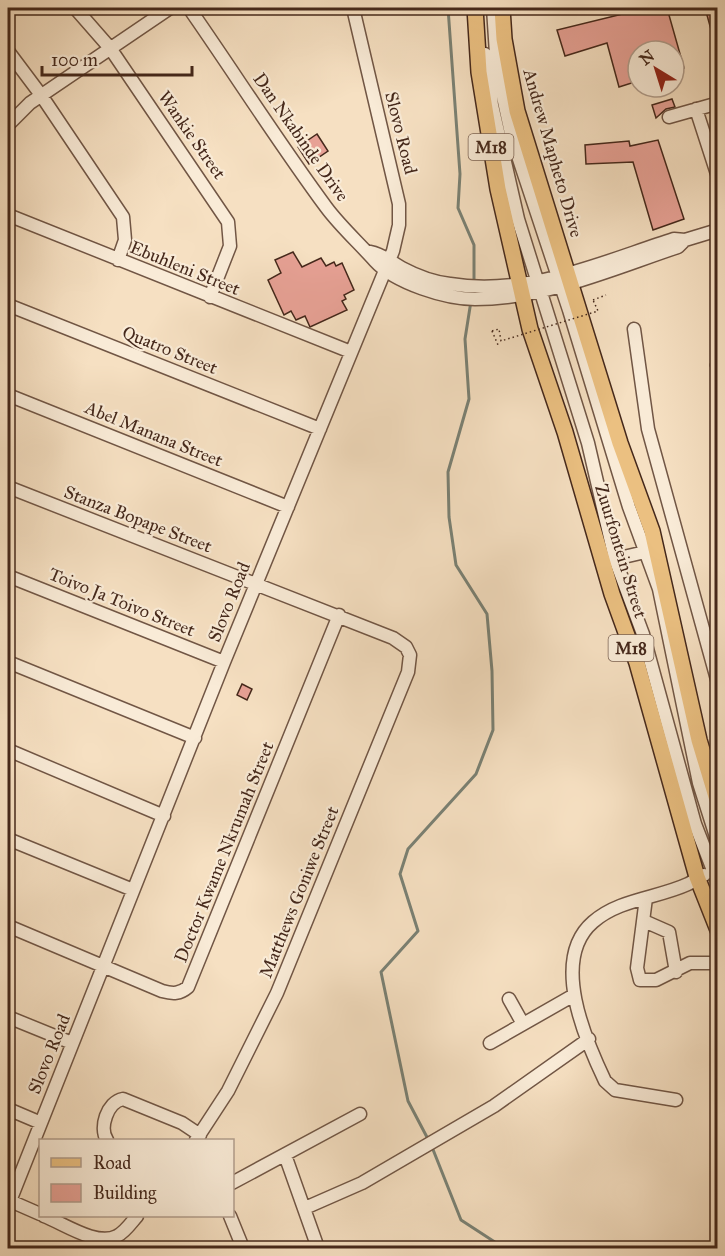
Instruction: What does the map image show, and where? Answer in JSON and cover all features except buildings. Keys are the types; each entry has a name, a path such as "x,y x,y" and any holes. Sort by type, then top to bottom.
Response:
{"main road":[{"name":"M18","path":"475,8 479,72 498,189 520,290"},
{"name":"Andrew Mapheto Drive","path":"502,8 504,39 517,111 565,279"},
{"name":"Zuurfontein Street","path":"565,279 652,531 699,740 717,803"},
{"name":"Zuurfontein Street","path":"520,290 565,432 612,594 708,878 717,930"}],"street":[{"name":"Wankie Street","path":"75,8 110,48 228,222 231,230 230,246 210,297"},
{"path":"8,125 41,95 170,8"},
{"name":"Dan Nkabinde Drive","path":"189,8 327,208 347,232 369,252 379,254 388,265 448,290 494,293 540,287 674,239 685,240 717,230"},
{"name":"Slovo Road","path":"9,1200 255,584 388,265 397,237 399,204 353,8"},
{"path":"483,8 485,64 518,219 588,443 615,559 643,634 708,878 603,915 584,932 573,954 571,973 574,995 601,1073 609,1086 625,1093 676,1100"},
{"path":"493,8 496,58 503,105 565,279 645,552 659,589 699,783 717,843"},
{"path":"8,51 41,95 123,217 125,240 118,260"},
{"path":"669,117 715,104"},
{"path":"696,109 717,177"},
{"name":"Ebuhleni Street","path":"8,215 351,352"},
{"name":"Quatro Street","path":"8,304 320,429"},
{"path":"634,329 648,429 717,683"},
{"name":"Abel Manana Street","path":"8,395 288,507"},
{"name":"Stanza Bopape Street","path":"8,487 339,615 393,638 406,647"},
{"path":"615,559 645,552"},
{"name":"Toivo Ja Toivo Street","path":"8,576 224,662"},
{"name":"Doctor Kwame Nkrumah Street","path":"8,926 172,994 182,992 188,987 339,615"},
{"name":"Matthews Goniwe Street","path":"198,1138 228,1091 277,993 408,672 410,656 406,647"},
{"path":"8,662 195,738"},
{"path":"8,750 164,816"},
{"path":"8,839 133,890"},
{"path":"646,898 636,968 638,977 644,981 653,981 676,972 690,963 717,963"},
{"path":"644,921 669,932 676,972"},
{"path":"490,1043 574,995"},
{"path":"509,999 523,1024"},
{"path":"8,1017 72,1043"},
{"path":"305,1208 362,1183 494,1106 589,1039"},
{"path":"107,1139 103,1131 104,1125 113,1104 123,1099 182,1124 198,1138"},
{"path":"8,1109 41,1123"},
{"path":"234,1182 360,1114"},
{"path":"285,1155 318,1248"},
{"path":"9,1200 39,1214"},
{"path":"46,1217 104,1244 121,1234 135,1217"},
{"path":"231,1217 243,1248"}],"path":[{"path":"498,345 492,331 499,330 501,341 598,311 593,300 606,296"}],"waterway":[{"path":"448,8 460,174 458,208 474,245 474,283"},
{"path":"429,1141 408,1101 381,972 418,931 400,874 408,849 476,774 493,730 492,671 487,614 456,565 449,517 448,472 469,399 465,339 471,301"},
{"path":"432,1147 461,1220 504,1248"}]}
